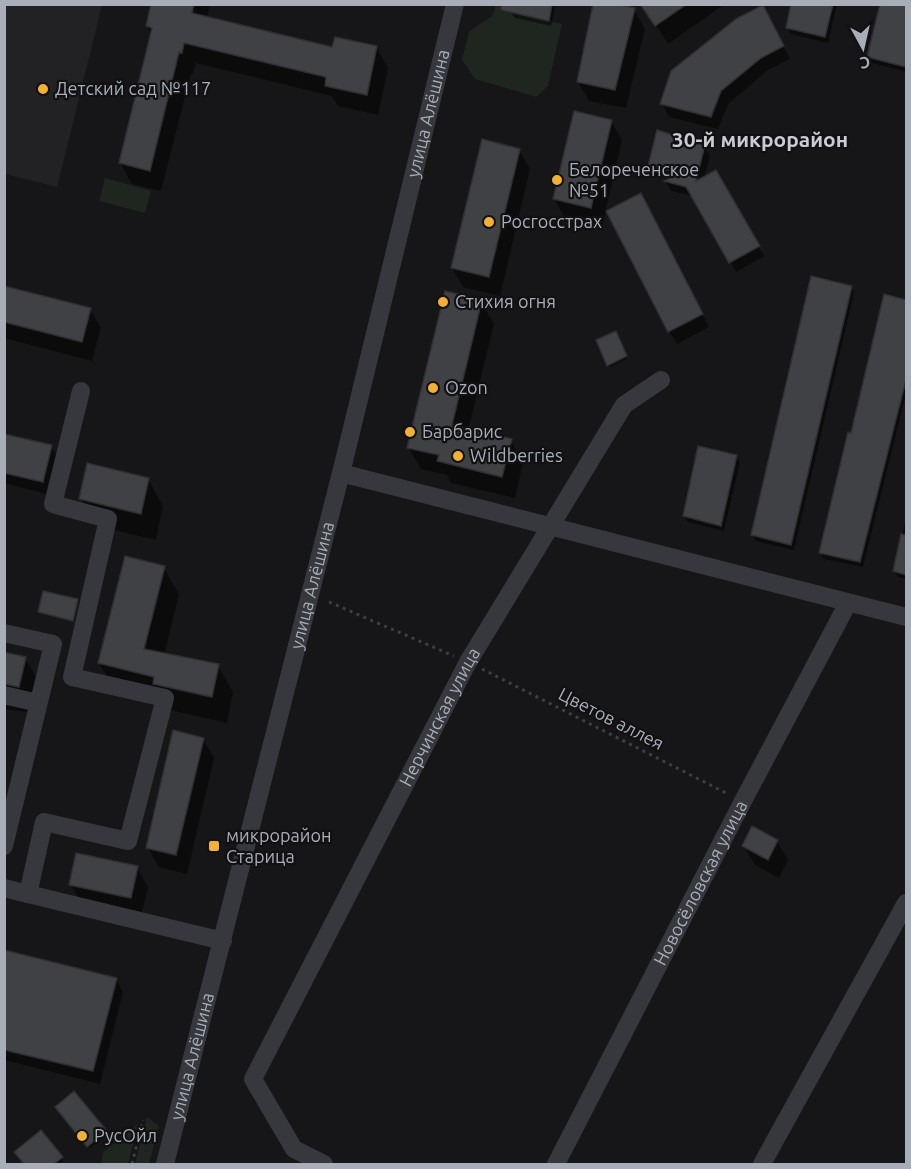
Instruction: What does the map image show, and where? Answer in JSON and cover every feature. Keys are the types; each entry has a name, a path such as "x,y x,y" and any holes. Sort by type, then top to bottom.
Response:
{"street":[{"name":"улица Алёшина","path":"165,1164 341,473 455,4"},
{"name":"Нерчинская улица","path":"324,1164 294,1149 253,1079 468,662 624,405 661,380"},
{"path":"28,894 44,822 128,841 165,698 72,677 108,519 53,504 81,391"},
{"path":"341,473 906,617"},
{"name":"Новосёловская улица","path":"556,1164 848,603"},
{"path":"4,633 53,644 4,846"},
{"path":"4,695 38,703"},
{"path":"4,888 223,941"},
{"path":"762,1164 906,903"}],"path":[{"name":"Цветов аллея","path":"329,602 468,662 743,801"},
{"path":"132,1164 143,1120"}],"shaded area":[{"name":"Детский сад №117","path":"5,4 102,5 57,187 5,174"},
{"path":"496,5 512,5 510,12 562,24 548,86 536,97 475,79 462,60 469,32 493,15"},
{"path":"105,178 151,191 145,213 99,201"},
{"path":"147,1117 159,1126 149,1164 135,1164"},
{"path":"138,1124 128,1164 101,1164 103,1152"}],"building":[{"path":"151,4 194,4 192,13 332,47 335,37 377,46 367,95 325,86 326,77 184,43 182,53 179,52 150,171 119,163 152,28 146,26"},
{"path":"501,4 552,4 549,21 501,10"},
{"path":"593,4 617,4 635,8 615,90 577,82"},
{"path":"640,4 687,4 655,26"},
{"path":"791,4 833,4 825,37 786,28"},
{"path":"880,4 906,4 906,67 867,57"},
{"path":"763,5 784,46 761,58 721,91 711,117 660,104 671,71 736,19"},
{"path":"574,111 612,120 591,208 553,199"},
{"path":"657,130 705,145 696,181 716,170 760,246 729,263 686,187 664,181 680,173 648,166"},
{"path":"482,139 520,149 489,277 451,268"},
{"path":"641,193 703,314 668,332 606,211"},
{"path":"811,276 852,286 791,545 751,535"},
{"path":"4,286 91,308 82,342 4,322"},
{"path":"445,291 482,300 452,425 512,439 502,477 437,461 439,455 407,448"},
{"path":"884,294 906,300 906,380 860,562 819,553 848,432 851,433"},
{"path":"616,331 627,356 607,366 596,340"},
{"path":"4,434 52,445 43,482 4,473"},
{"path":"698,446 737,455 721,526 683,516"},
{"path":"87,463 149,478 141,514 79,499"},
{"path":"901,534 906,535 906,575 893,571"},
{"path":"125,556 165,566 144,649 219,664 212,697 153,684 154,677 98,663"},
{"path":"43,591 78,599 73,621 38,612"},
{"path":"4,652 26,657 19,687 4,684"},
{"path":"173,730 204,738 176,855 146,848"},
{"path":"752,826 778,840 768,860 742,846"},
{"path":"76,853 138,866 131,898 69,885"},
{"path":"4,950 117,978 93,1071 4,1050"},
{"path":"74,1091 107,1131 87,1147 55,1107"},
{"path":"41,1130 63,1157 54,1164 24,1164 14,1152"}],"place":[{"name":"Детский сад №117","path":"43,89"},
{"name":"Белореченское №51","path":"557,180"},
{"name":"Росгосстрах","path":"489,222"},
{"name":"Стихия огня","path":"443,302"},
{"name":"Ozon","path":"433,388"},
{"name":"Барбарис","path":"410,432"},
{"name":"Wildberries","path":"458,456"},
{"name":"микрорайон Старица","path":"214,846"},
{"name":"РусОйл","path":"82,1136"}],"district":[{"name":"30-й микрорайон","path":"760,140"}]}
